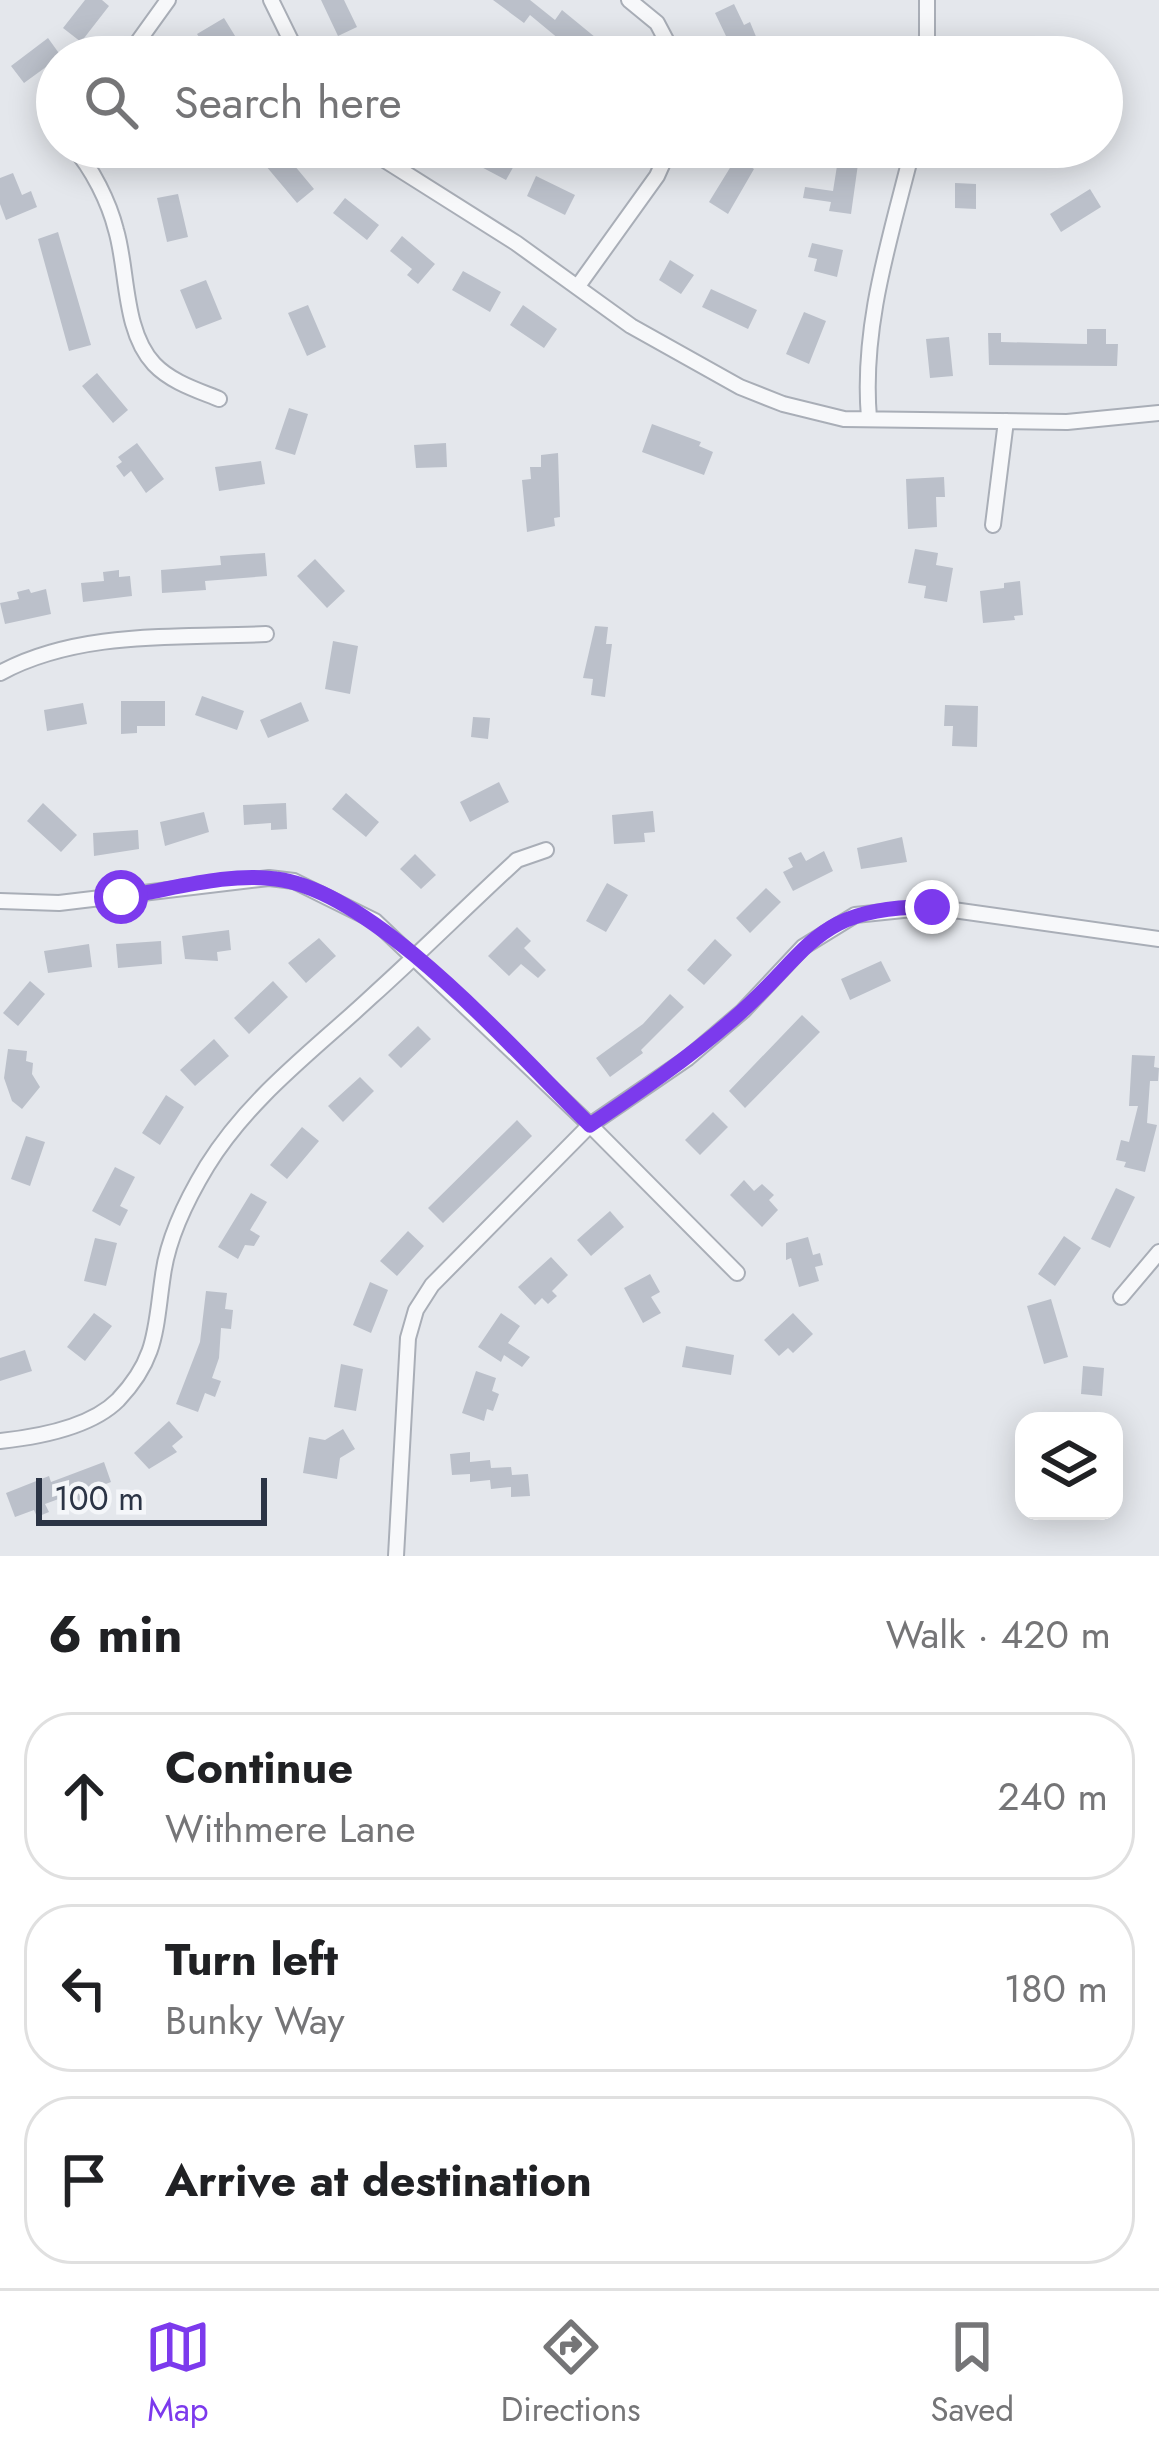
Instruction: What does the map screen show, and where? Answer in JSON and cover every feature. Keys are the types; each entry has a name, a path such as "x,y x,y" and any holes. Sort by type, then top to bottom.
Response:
{"street":[{"path":"142,36 168,0"},
{"path":"271,0 289,36"},
{"path":"629,0 657,23 664,36"},
{"path":"927,0 927,36"},
{"path":"89,168 116,227 136,328 152,362 178,382 220,400"},
{"path":"396,168 631,326 740,387 815,413 844,419 1067,422 1159,413"},
{"path":"578,286 661,168"},
{"path":"868,418 865,374 872,315 909,168"},
{"path":"993,525 1006,421"},
{"path":"0,673 24,660 106,641 266,634"},
{"path":"0,1441 33,1438 84,1420 119,1399 146,1365 153,1348 163,1273 187,1202 209,1163 256,1101 517,860 546,850"},
{"path":"0,901 100,899 269,878 294,881 374,921 590,1125 737,1273"},
{"path":"396,1556 404,1375 416,1310 460,1256 590,1125 688,1058 743,1011 803,947 854,915 932,907 1159,939"},
{"path":"1121,1297 1159,1252"}],"building":[{"path":"85,0 102,0 109,6 86,36 73,36 63,28"},
{"path":"321,0 344,0 357,27 338,36"},
{"path":"493,0 530,0 555,20 562,10 594,36 555,36 530,15 524,23"},
{"path":"734,4 756,36 726,36 715,13"},
{"path":"224,18 235,36 198,36"},
{"path":"36,47 36,74 24,83 11,66"},
{"path":"268,168 296,168 314,189 297,203"},
{"path":"483,168 513,168 506,180"},
{"path":"730,168 754,169 728,214 709,202"},
{"path":"837,168 857,168 851,214 829,211 831,202 803,198 805,187 833,191"},
{"path":"13,173 22,195 31,191 37,207 6,220 0,204 0,178"},
{"path":"536,176 575,195 565,215 527,196"},
{"path":"955,183 976,184 976,209 955,208"},
{"path":"1090,189 1101,207 1061,232 1050,214"},
{"path":"178,194 188,237 167,242 157,198"},
{"path":"345,198 379,225 367,240 333,213"},
{"path":"58,232 91,345 69,351 38,239"},
{"path":"402,236 435,264 418,284 407,275 412,269 390,251"},
{"path":"812,243 843,250 837,277 814,271 817,259 808,257"},
{"path":"670,260 694,275 681,294 659,280"},
{"path":"463,271 501,292 490,312 452,290"},
{"path":"206,280 222,319 196,329 180,290"},
{"path":"711,289 757,310 748,329 702,307"},
{"path":"308,305 326,347 307,356 288,313"},
{"path":"523,305 557,329 544,348 510,325"},
{"path":"804,312 826,321 809,364 786,354"},
{"path":"1087,329 1106,329 1106,344 1118,344 1117,366 989,365 988,333 1001,333 1001,342 1087,344"},
{"path":"949,337 953,376 930,378 926,339"},
{"path":"97,373 128,410 113,423 82,386"},
{"path":"289,408 308,414 295,455 275,449"},
{"path":"652,424 701,442 699,446 713,452 704,475 642,452"},
{"path":"137,443 164,479 146,493 131,471 124,477 116,466 122,462 118,457"},
{"path":"446,443 447,467 416,468 414,445"},
{"path":"558,453 560,517 554,518 555,526 527,532 522,480 531,479 530,467 541,467 541,455"},
{"path":"261,461 265,484 219,491 215,467"},
{"path":"944,477 945,497 936,497 937,527 908,529 906,479"},
{"path":"915,549 938,553 936,565 953,568 947,602 924,598 926,586 908,583"},
{"path":"265,553 267,576 205,581 206,590 162,593 161,570 221,565 220,556"},
{"path":"315,559 345,591 327,608 297,576"},
{"path":"119,570 119,577 130,576 132,596 83,602 81,583 104,581 103,572"},
{"path":"1020,581 1023,615 983,623 980,591"},
{"path":"29,589 31,593 46,589 51,614 5,624 0,603 19,599 17,592"},
{"path":"595,626 608,627 606,644 612,644 605,697 591,695 593,679 583,678"},
{"path":"333,641 358,646 350,694 325,689"},
{"path":"202,696 244,711 237,730 195,715"},
{"path":"121,701 165,701 165,726 137,726 137,733 121,734"},
{"path":"301,702 309,721 268,738 260,720"},
{"path":"83,703 87,724 47,731 44,710"},
{"path":"945,705 978,706 977,747 952,746 953,726 944,726"},
{"path":"473,717 490,718 488,739 471,737"},
{"path":"499,782 509,802 470,822 460,802"},
{"path":"346,793 379,822 366,837 332,809"},
{"path":"43,803 77,835 61,852 27,821"},
{"path":"286,803 287,829 271,830 271,823 244,825 243,805"},
{"path":"653,811 655,832 644,833 645,842 614,844 612,815"},
{"path":"204,812 209,832 165,846 160,822"},
{"path":"138,830 139,849 94,856 93,833"},
{"path":"902,837 907,862 861,869 857,848"},
{"path":"824,851 833,871 793,891 783,872 793,867 788,858 801,852 806,861"},
{"path":"415,854 436,875 421,889 400,869"},
{"path":"607,883 628,895 606,932 586,921"},
{"path":"766,888 781,902 750,933 736,918"},
{"path":"517,927 531,941 524,948 546,970 538,978 521,964 509,976 488,956"},
{"path":"229,930 231,950 217,952 218,961 185,959 182,936"},
{"path":"319,938 336,956 306,983 288,963"},
{"path":"715,939 732,955 704,985 687,970"},
{"path":"161,941 162,964 118,968 116,944"},
{"path":"89,944 92,967 48,973 44,951"},
{"path":"881,961 891,981 850,1000 841,979"},
{"path":"30,981 45,994 18,1026 3,1013"},
{"path":"273,981 288,997 249,1034 234,1018"},
{"path":"670,994 684,1007 643,1053 610,1077 596,1058 643,1024"},
{"path":"802,1015 820,1032 745,1108 729,1091"},
{"path":"418,1026 431,1039 401,1068 388,1055"},
{"path":"214,1039 229,1056 195,1086 180,1070"},
{"path":"8,1049 27,1051 26,1061 33,1063 32,1074 40,1087 22,1109 12,1101 4,1078"},
{"path":"1132,1055 1155,1056 1154,1067 1159,1068 1158,1081 1150,1081 1147,1123 1157,1125 1145,1172 1116,1160 1121,1140 1129,1142 1138,1106 1129,1106"},
{"path":"360,1077 374,1091 343,1122 328,1106"},
{"path":"166,1095 184,1107 160,1145 142,1133"},
{"path":"713,1112 728,1127 700,1155 685,1140"},
{"path":"517,1120 532,1136 443,1223 428,1208"},
{"path":"302,1127 319,1141 287,1179 270,1165"},
{"path":"26,1136 45,1142 30,1186 11,1179"},
{"path":"115,1167 135,1177 120,1206 128,1210 120,1226 92,1211"},
{"path":"744,1180 754,1191 762,1184 774,1195 769,1200 778,1210 762,1227 730,1195"},
{"path":"1116,1188 1135,1197 1110,1248 1091,1239"},
{"path":"251,1193 267,1202 250,1230 260,1236 254,1246 245,1245 238,1259 218,1247"},
{"path":"610,1211 624,1227 591,1256 577,1240"},
{"path":"408,1231 424,1246 397,1276 380,1261"},
{"path":"1064,1236 1081,1248 1055,1286 1038,1274"},
{"path":"808,1237 813,1255 820,1253 823,1265 815,1267 819,1281 799,1287 791,1258 786,1260 786,1243"},
{"path":"95,1238 117,1243 106,1286 84,1281"},
{"path":"551,1257 568,1275 552,1291 557,1296 548,1304 542,1298 535,1305 518,1287"},
{"path":"650,1274 660,1292 651,1297 661,1313 643,1323 624,1288"},
{"path":"370,1282 388,1290 371,1333 353,1325"},
{"path":"206,1291 227,1293 225,1309 233,1310 231,1329 221,1328 212,1378 221,1381 215,1397 205,1393 198,1412 176,1404 200,1342"},
{"path":"1051,1299 1068,1357 1044,1364 1027,1306"},
{"path":"94,1313 112,1326 85,1361 67,1347"},
{"path":"501,1313 520,1326 508,1343 530,1357 522,1367 504,1355 501,1362 478,1347"},
{"path":"793,1313 813,1334 793,1353 788,1348 779,1356 764,1340"},
{"path":"686,1346 734,1355 731,1375 682,1367"},
{"path":"25,1350 32,1371 0,1381 0,1358"},
{"path":"341,1364 363,1369 356,1411 334,1407"},
{"path":"1083,1366 1104,1368 1102,1396 1081,1394"},
{"path":"476,1371 496,1378 492,1391 499,1394 484,1421 462,1413"},
{"path":"169,1421 183,1437 172,1446 177,1452 149,1469 134,1453"},
{"path":"343,1429 355,1449 340,1458 337,1479 303,1473 309,1437 325,1440"},
{"path":"470,1452 470,1462 490,1460 491,1468 511,1467 512,1475 528,1474 530,1496 511,1497 511,1487 491,1489 490,1480 470,1482 470,1474 452,1475 450,1454"},
{"path":"104,1462 111,1482 90,1490 93,1498 81,1503 72,1494 45,1504 49,1512 37,1517 34,1510 15,1517 6,1493"}],"route":[{"path":"121,897 227,881 294,881 374,921 590,1125 688,1058 743,1011 803,947 832,926 876,910 932,907"}]}
